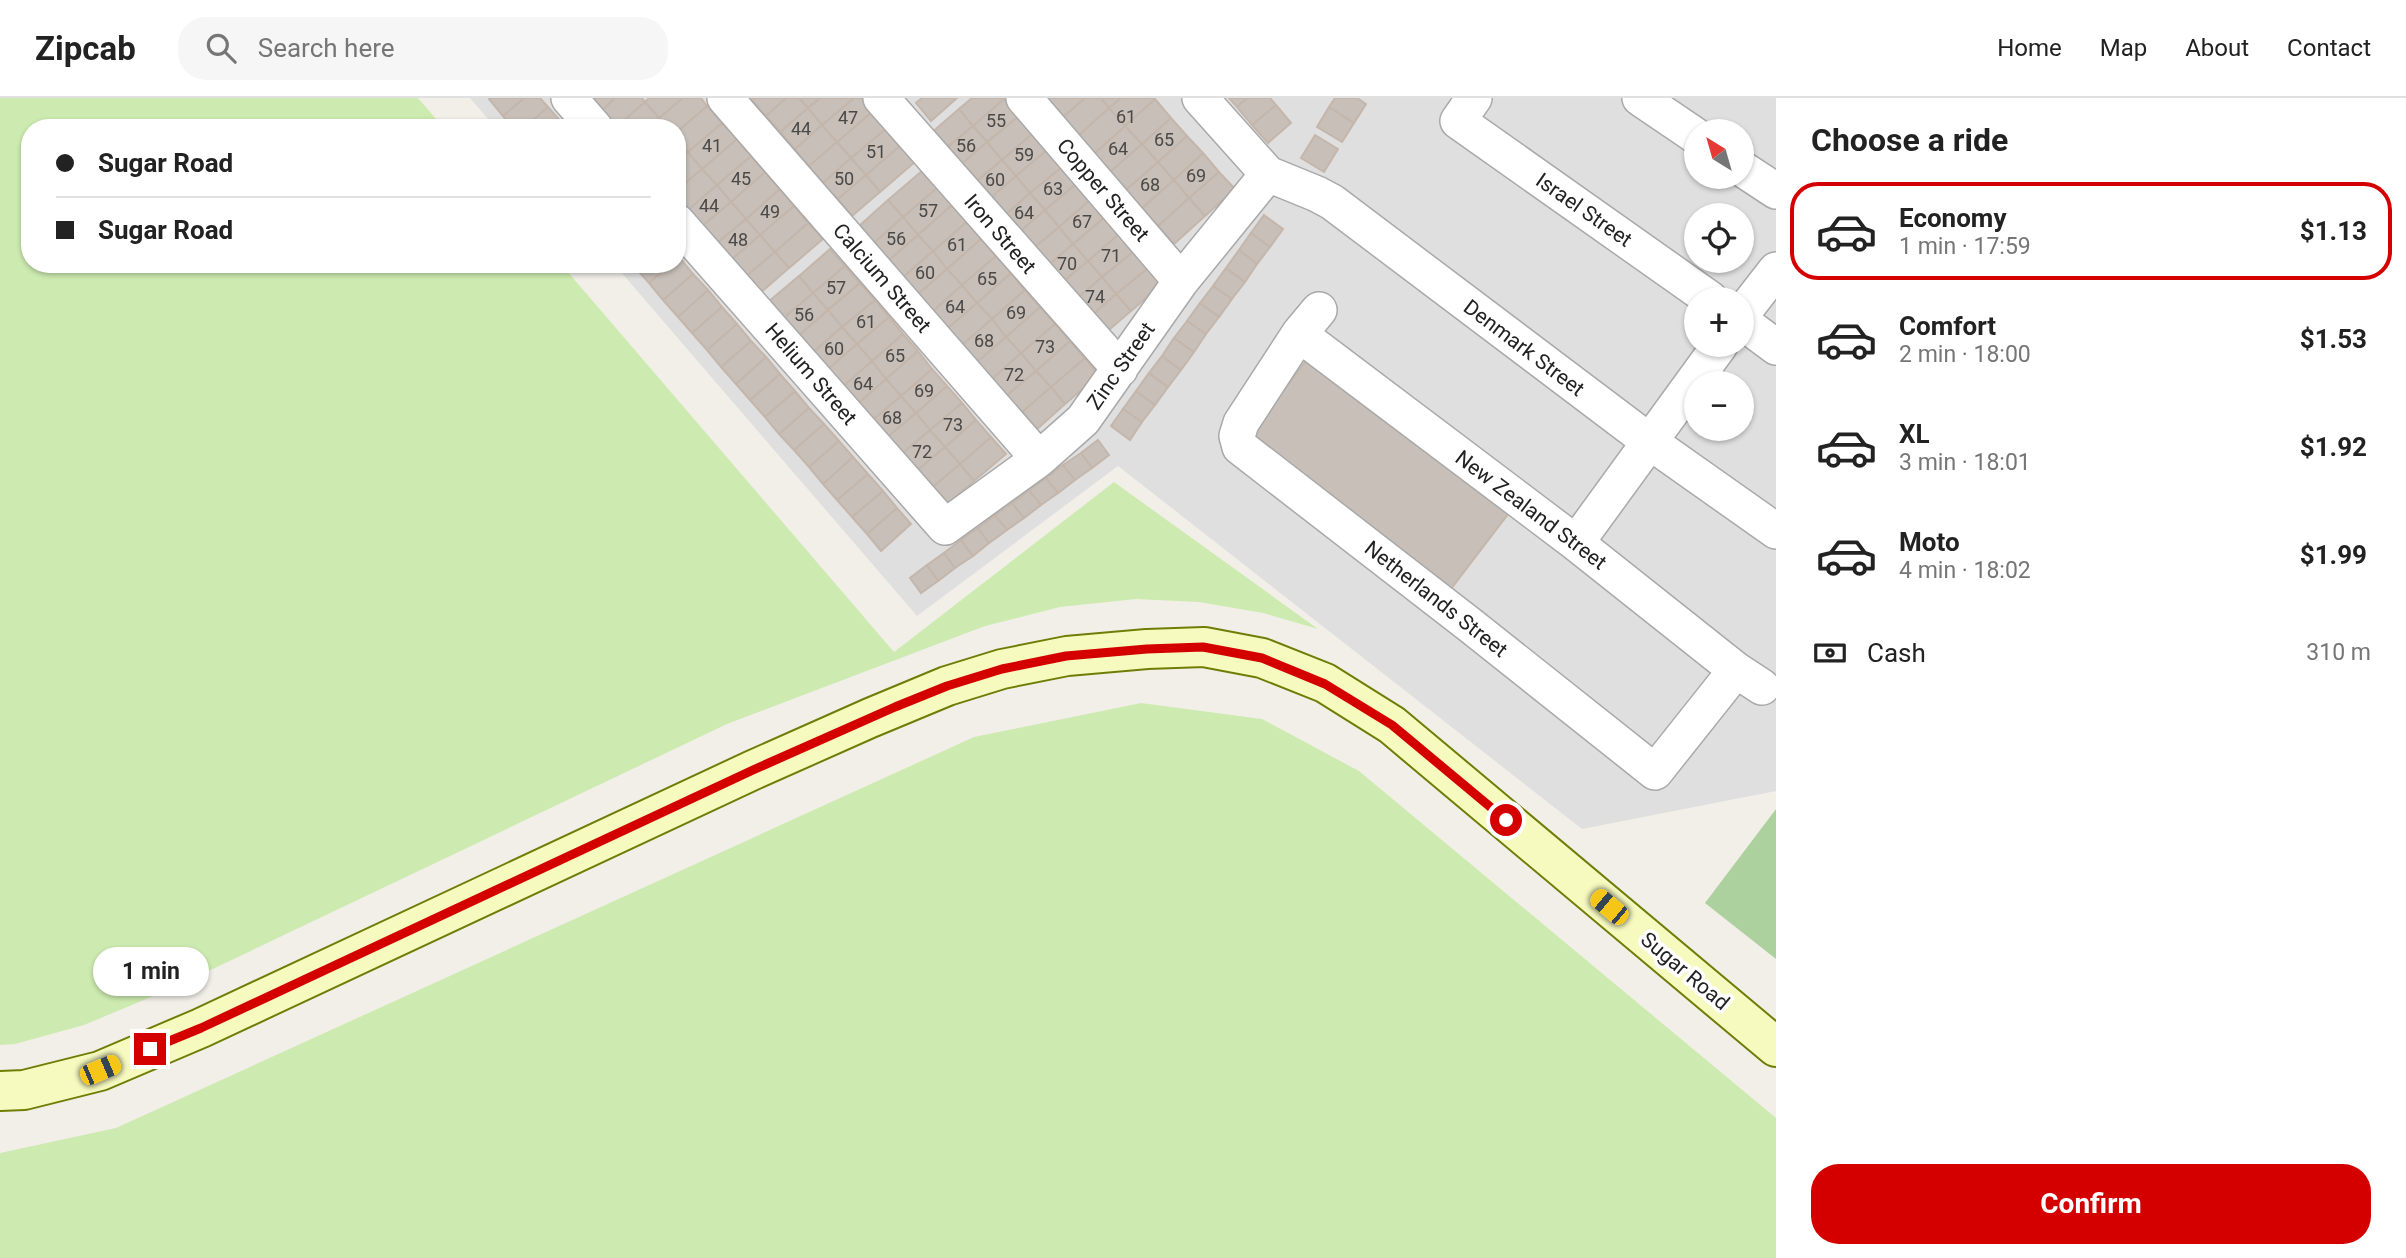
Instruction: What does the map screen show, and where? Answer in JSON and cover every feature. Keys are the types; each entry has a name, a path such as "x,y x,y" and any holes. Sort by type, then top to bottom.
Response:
{"main road":[{"name":"Sugar Road","path":"0,1091 24,1090 100,1070 201,1028 741,776 947,686 1002,669 1066,656 1203,647 1262,658 1325,684 1392,725 1776,1047"}],"street":[{"path":"569,98 587,119"},
{"name":"Calcium Street","path":"725,98 1038,459"},
{"name":"Iron Street","path":"881,98 1119,369"},
{"name":"Copper Street","path":"1024,98 1181,281"},
{"path":"1200,98 1268,174"},
{"path":"1640,98 1684,128"},
{"name":"Israel Street","path":"1466,110 1695,287"},
{"name":"Zinc Street","path":"945,527 1038,459 1083,420 1181,281 1268,174"},
{"name":"Denmark Street","path":"1268,174 1332,202 1650,442 1776,531"},
{"path":"1754,176 1776,191"},
{"name":"Helium Street","path":"686,232 945,527"},
{"path":"1754,298 1776,270"},
{"name":"New Zealand Street","path":"1309,322 1576,543 1749,678"},
{"name":"Netherlands Street","path":"1309,322 1241,423 1237,436 1240,447 1655,772 1749,678"},
{"path":"1754,331 1776,347"},
{"path":"1576,543 1711,357"}],"shaded area":[{"path":"470,98 1776,98 1776,791 1582,829 1118,466 917,616 622,273 686,273 686,119 488,119"}],"green space":[{"path":"0,98 418,98 436,119 21,119 21,273 569,273 894,652 1114,482 1318,629 1263,613 1199,602 1136,599 1060,607 985,626 727,724 175,987 84,1025 15,1044 0,1045"},
{"path":"1141,703 1262,719 1359,771 1776,1118 1776,1258 0,1258 0,1153 116,1128 974,737"},
{"path":"1776,809 1776,959 1705,903"}],"building":[{"path":"490,98 524,98 503,116"},
{"path":"524,98 540,98 548,107 534,119 506,119 503,116"},
{"path":"589,98 615,98 601,111"},
{"path":"615,98 642,98 645,102 625,119 608,119 601,111"},
{"path":"649,98 683,98 659,118 645,102"},
{"path":"683,98 701,98 707,106 686,124 686,119 659,118"},
{"path":"786,98 766,116 751,99"},
{"path":"786,98 799,98 808,108 780,132 766,116"},
{"path":"799,98 820,98 808,108"},
{"path":"820,98 854,98 822,125 808,108"},
{"path":"854,98 861,98 873,111 837,142 822,125"},
{"path":"922,98 957,98 931,121 916,103"},
{"path":"972,98 1004,99 973,126 959,109"},
{"path":"1085,98 1062,118 1046,100"},
{"path":"1085,98 1101,98 1109,108 1078,136 1062,118"},
{"path":"1101,98 1121,98 1109,108"},
{"path":"1121,98 1155,99 1125,126 1109,108"},
{"path":"1229,98 1247,98 1237,107"},
{"path":"1247,98 1270,98 1276,105 1252,125 1237,107"},
{"path":"1335,98 1357,98 1366,104 1354,123 1329,107"},
{"path":"1004,99 1019,116 987,142 973,126"},
{"path":"1155,99 1171,118 1142,144 1125,126"},
{"path":"645,102 659,118 658,119 625,119"},
{"path":"1276,105 1291,123 1268,143 1252,125"},
{"path":"707,106 722,123 688,152 686,124"},
{"path":"548,107 558,119 534,119"},
{"path":"1329,107 1354,123 1342,142 1317,127"},
{"path":"808,108 822,125 795,149 780,132"},
{"path":"1109,108 1125,126 1094,154 1078,136"},
{"path":"959,109 973,126 945,149 931,133"},
{"path":"873,111 887,128 851,158 837,142"},
{"path":"1019,116 1033,133 1002,160 987,142"},
{"path":"1171,118 1187,136 1158,162 1142,144"},
{"path":"722,123 737,139 702,169 688,152"},
{"path":"822,125 837,142 809,166 795,149"},
{"path":"973,126 987,142 959,166 945,149"},
{"path":"1125,126 1142,144 1110,172 1094,154"},
{"path":"887,128 901,145 866,175 851,158"},
{"path":"1033,133 1047,150 1016,176 1002,160"},
{"path":"1315,135 1338,149 1324,172 1301,158"},
{"path":"1187,136 1203,153 1174,180 1158,162"},
{"path":"737,139 751,156 717,185 702,169"},
{"path":"837,142 851,158 823,183 809,166"},
{"path":"987,142 1002,160 974,183 959,166"},
{"path":"1142,144 1158,162 1126,190 1110,172"},
{"path":"901,145 916,161 880,192 866,175"},
{"path":"1047,150 1062,167 1030,193 1016,176"},
{"path":"688,152 702,169 686,182"},
{"path":"1203,153 1219,172 1189,198 1174,180"},
{"path":"751,156 765,172 731,202 717,185"},
{"path":"851,158 866,175 838,199 823,183"},
{"path":"1002,160 1016,176 988,200 974,183"},
{"path":"1158,162 1174,180 1142,208 1126,190"},
{"path":"1062,167 1076,184 1045,210 1030,193"},
{"path":"702,169 717,185 687,211 686,182"},
{"path":"922,171 937,188 903,217 888,200"},
{"path":"765,172 780,189 746,219 731,202"},
{"path":"1219,172 1235,189 1205,216 1189,198"},
{"path":"866,175 880,192 852,216 838,199"},
{"path":"1016,176 1030,193 1003,217 988,200"},
{"path":"1174,180 1189,198 1158,226 1142,208"},
{"path":"1076,184 1090,200 1059,227 1045,210"},
{"path":"717,185 731,202 701,227 687,211"},
{"path":"937,188 952,205 918,235 903,217"},
{"path":"780,189 794,206 760,235 746,219"},
{"path":"1030,193 1045,210 1017,234 1003,217"},
{"path":"1189,198 1205,216 1174,244 1158,226"},
{"path":"888,200 903,217 874,243 859,226"},
{"path":"1090,200 1105,217 1073,244 1059,227"},
{"path":"731,202 746,219 716,244 701,227"},
{"path":"952,205 967,222 933,251 918,235"},
{"path":"794,206 808,223 775,252 760,235"},
{"path":"1045,210 1059,227 1031,250 1017,234"},
{"path":"1264,215 1283,229 1270,247 1251,233"},
{"path":"903,217 918,235 889,260 874,243"},
{"path":"1105,217 1119,234 1088,261 1073,244"},
{"path":"746,219 760,235 730,261 716,244"},
{"path":"967,222 981,239 947,269 933,251"},
{"path":"808,223 823,239 789,268 775,252"},
{"path":"1059,227 1073,244 1046,267 1031,250"},
{"path":"1251,233 1270,247 1257,264 1239,250"},
{"path":"1119,234 1134,251 1102,277 1088,261"},
{"path":"760,235 775,252 745,277 730,261"},
{"path":"918,235 933,251 903,277 889,260"},
{"path":"981,239 996,256 962,285 947,269"},
{"path":"1073,244 1088,261 1060,284 1046,267"},
{"path":"830,249 845,266 813,293 799,276"},
{"path":"1239,250 1257,264 1245,282 1226,268"},
{"path":"933,251 947,269 918,294 903,277"},
{"path":"1134,251 1148,268 1116,294 1102,277"},
{"path":"775,252 789,268 759,294 745,277"},
{"path":"996,256 1011,273 977,303 962,285"},
{"path":"1088,261 1102,277 1074,301 1060,284"},
{"path":"686,266 693,274 663,300 649,283 661,273 686,273"},
{"path":"845,266 860,283 828,310 813,293"},
{"path":"1148,268 1162,284 1131,311 1116,294"},
{"path":"1226,268 1245,282 1232,299 1213,286"},
{"path":"947,269 962,285 933,311 918,294"},
{"path":"640,273 661,273 649,283"},
{"path":"1011,273 1025,290 992,319 977,303"},
{"path":"693,274 708,290 678,317 663,300"},
{"path":"799,276 813,293 781,320 767,303"},
{"path":"1102,277 1116,294 1089,318 1074,301"},
{"path":"860,283 875,300 842,327 828,310"},
{"path":"962,285 977,303 948,328 933,311"},
{"path":"1213,286 1232,299 1219,317 1200,303"},
{"path":"708,290 722,307 692,333 678,317"},
{"path":"1025,290 1040,307 1006,337 992,319"},
{"path":"813,293 828,310 796,338 781,320"},
{"path":"1116,294 1131,311 1103,335 1089,318"},
{"path":"875,300 889,317 857,344 842,327"},
{"path":"977,303 992,319 962,345 948,328"},
{"path":"1200,303 1219,317 1206,334 1187,321"},
{"path":"722,307 737,324 707,350 692,333"},
{"path":"1040,307 1055,324 1021,353 1006,337"},
{"path":"828,310 842,327 811,354 796,338"},
{"path":"889,317 903,334 872,361 857,344"},
{"path":"992,319 1006,337 977,362 962,345"},
{"path":"1187,321 1206,334 1194,352 1174,338"},
{"path":"737,324 751,341 721,367 707,350"},
{"path":"1055,324 1070,341 1036,371 1021,353"},
{"path":"842,327 857,344 825,372 811,354"},
{"path":"903,334 918,351 886,379 872,361"},
{"path":"1006,337 1021,353 992,379 977,362"},
{"path":"1174,338 1194,352 1181,370 1162,356"},
{"path":"751,341 766,357 736,384 721,367"},
{"path":"1070,341 1085,358 1051,387 1036,371"},
{"path":"857,344 872,361 840,389 825,372"},
{"path":"918,351 932,369 901,396 886,379"},
{"path":"1021,353 1036,371 1006,396 992,379"},
{"path":"1312,353 1515,505 1444,598 1241,446"},
{"path":"1162,356 1181,370 1168,387 1149,373"},
{"path":"766,357 780,374 750,400 736,384"},
{"path":"1085,358 1099,375 1065,404 1051,387"},
{"path":"872,361 886,379 855,406 840,389"},
{"path":"932,369 947,386 916,413 901,396"},
{"path":"1036,371 1051,387 1021,413 1006,396"},
{"path":"1149,373 1168,387 1155,405 1136,391"},
{"path":"780,374 795,391 765,417 750,400"},
{"path":"886,379 901,396 869,423 855,406"},
{"path":"947,386 962,403 930,430 916,413"},
{"path":"1051,387 1065,404 1036,430 1021,413"},
{"path":"795,391 809,408 779,434 765,417"},
{"path":"1136,391 1155,405 1142,422 1123,409"},
{"path":"901,396 916,413 884,440 869,423"},
{"path":"962,403 976,420 945,447 930,430"},
{"path":"809,408 824,424 794,450 779,434"},
{"path":"1123,409 1142,422 1130,440 1111,426"},
{"path":"916,413 930,430 898,457 884,440"},
{"path":"976,420 991,437 960,464 945,447"},
{"path":"824,424 839,441 809,467 794,450"},
{"path":"930,430 945,447 913,474 898,457"},
{"path":"991,437 1006,454 974,481 960,464"},
{"path":"1098,440 1109,455 1092,468 1081,453"},
{"path":"839,441 853,457 823,484 809,467"},
{"path":"945,447 960,464 928,491 913,474"},
{"path":"1081,453 1092,468 1075,480 1063,465"},
{"path":"853,457 868,474 837,500 823,484"},
{"path":"960,464 974,481 942,509 928,491"},
{"path":"1063,465 1075,480 1058,493 1046,478"},
{"path":"868,474 883,491 852,517 837,500"},
{"path":"1046,478 1058,493 1041,505 1029,490"},
{"path":"1029,490 1041,505 1024,518 1012,503"},
{"path":"883,491 897,508 867,534 852,517"},
{"path":"1012,503 1024,518 1007,530 995,515"},
{"path":"897,508 911,524 881,551 867,534"},
{"path":"995,515 1007,530 989,543 978,528"},
{"path":"978,528 989,543 973,556 961,540"},
{"path":"961,540 973,556 955,568 944,553"},
{"path":"944,553 955,568 938,581 927,565"},
{"path":"927,565 938,581 921,593 910,578"}],"route":[{"path":"150,1049 201,1028 753,770 895,707 947,686 1002,669 1066,656 1203,647 1262,658 1325,684 1392,725 1506,820"}]}
